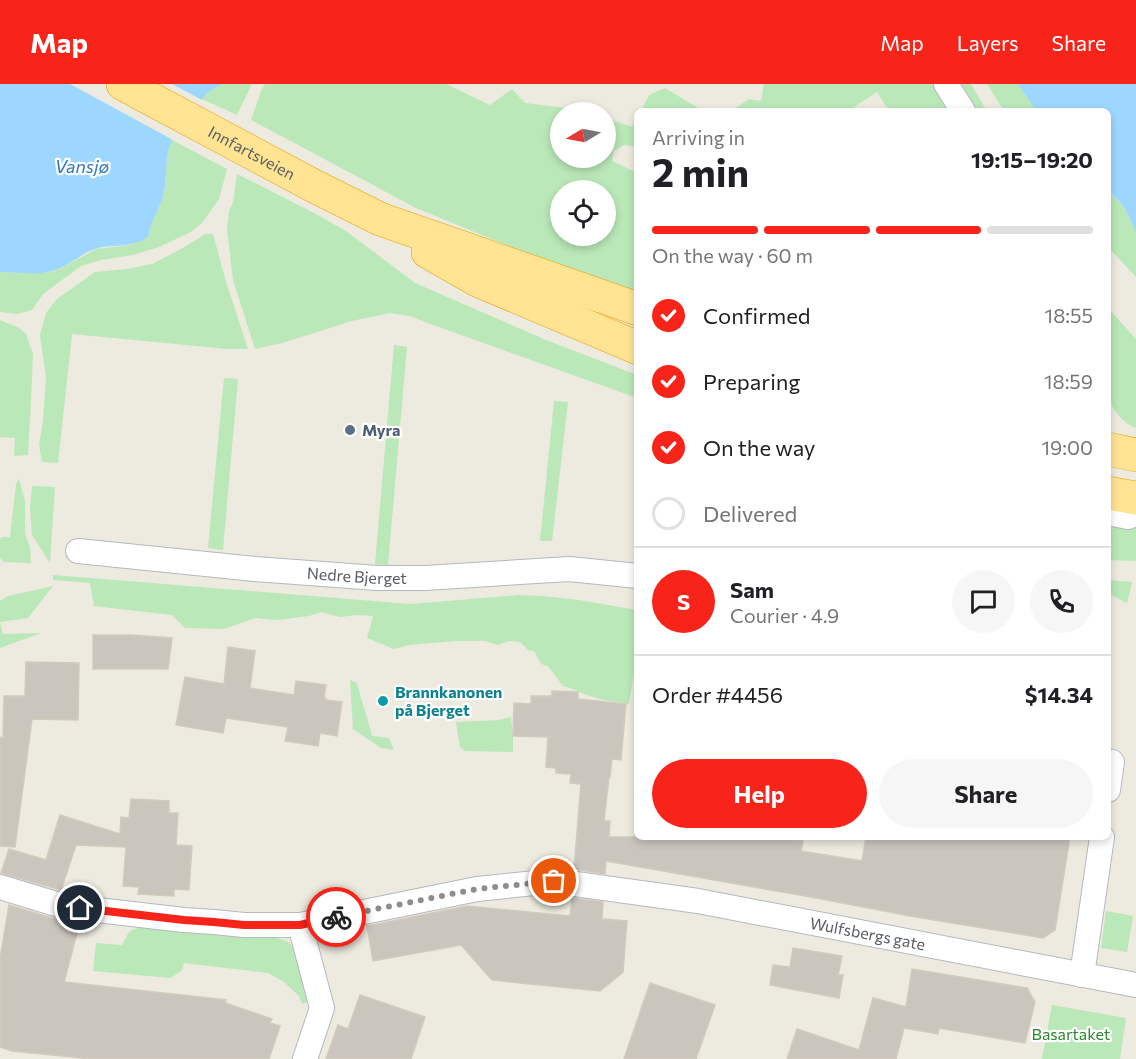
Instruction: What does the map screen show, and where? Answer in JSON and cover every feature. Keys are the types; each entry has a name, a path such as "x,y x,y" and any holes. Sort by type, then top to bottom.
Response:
{"highway":[{"name":"Innfartsveien","path":"123,84 380,219 634,308"},
{"name":"Innfartsveien","path":"380,219 432,254 477,280 634,346"},
{"path":"1111,450 1136,455"},
{"path":"1111,494 1136,498"}],"street":[{"path":"946,84 961,108"},
{"path":"1111,514 1128,517 1136,514"},
{"name":"Nedre Bjerget","path":"78,551 255,569 377,578 425,578 569,569 634,576"},
{"path":"1111,769 1112,762"},
{"path":"1082,975 1102,840"},
{"name":"Wulfsbergs gate","path":"0,887 56,904 80,908 244,925 300,925 477,889 554,881 698,901 1136,986"},
{"path":"300,925 322,1008 305,1059"}],"green space":[{"path":"222,84 252,84 237,115 202,99"},
{"path":"265,84 446,84 490,105 512,89 525,103 550,106 550,168 616,168 616,163 634,172 634,294 550,263 416,208 251,120"},
{"path":"764,84 933,84 947,108 887,108 877,92 853,108 736,108 749,99 761,101"},
{"path":"961,84 971,84 985,108 975,108"},
{"path":"987,84 1018,84 1034,108 1002,108"},
{"path":"665,88 698,108 642,108 649,95"},
{"path":"616,121 632,127 634,123 634,147 624,145 616,150"},
{"path":"172,140 227,169 219,199 202,223 191,232 159,247 81,266 43,294 32,310 17,314 0,312 0,272 51,272 96,249 130,245 148,237 162,200 167,156"},
{"path":"237,174 346,231 415,283 546,340 634,374 634,397 410,316 389,313 352,321 255,349 233,280 227,229 229,211 233,202"},
{"path":"1111,194 1124,207 1136,232 1136,277 1111,250"},
{"path":"205,234 213,234 248,349 72,334 58,463 42,462 39,445 46,378 40,335 46,313 57,299 95,272 152,264"},
{"path":"1111,311 1136,339 1136,428 1127,423 1111,404"},
{"path":"0,320 19,328 26,334 33,354 28,455 14,456 15,438 0,437"},
{"path":"394,345 407,347 388,565 375,564"},
{"path":"224,378 238,379 223,550 208,548"},
{"path":"554,401 568,402 552,541 540,541"},
{"path":"19,479 25,501 25,533 30,547 31,563 4,562 0,558 0,539 10,537 16,484"},
{"path":"32,486 55,487 50,563 32,535 30,508"},
{"path":"1111,524 1136,528 1136,561 1111,560"},
{"path":"53,575 410,604 519,595 542,596 634,609 634,672 629,704 596,698 563,686 548,666 541,664 534,651 528,650 520,642 509,641 498,645 485,641 455,641 409,645 394,649 367,638 373,616 340,617 321,612 277,620 255,618 224,629 185,628 172,615 94,606 90,583 53,580"},
{"path":"1111,580 1132,582 1127,603 1111,595"},
{"path":"53,586 28,618 0,622 0,601 8,596"},
{"path":"0,622 3,634 41,633 0,648"},
{"path":"350,680 357,683 372,736 389,738 394,750 381,748 353,729"},
{"path":"511,717 513,752 465,751 460,747 456,722 499,720"},
{"path":"1106,911 1133,916 1127,952 1101,948"},
{"path":"142,927 269,937 286,941 293,946 300,960 308,1002 302,1004 299,996 284,982 268,973 184,963 182,970 171,978 93,971 96,943 122,945 131,931"},
{"name":"Basartaket","path":"1052,1005 1126,1018 1120,1059 1042,1059"}],"water":[{"name":"Vansjø","path":"0,84 222,84 207,93 172,140 167,156 162,200 148,237 130,244 98,248 56,270 36,273 0,272"},
{"path":"1018,84 1136,84 1136,232 1124,207 1111,193 1111,108 1034,108"}],"pier":[{"path":"70,84 172,84 204,101 175,141"}],"building":[{"path":"93,635 172,638 168,669 93,669"},
{"path":"228,647 255,651 250,688 294,695 296,681 326,685 325,700 342,702 337,736 320,733 318,746 285,741 288,727 226,718 223,733 176,725 185,677 224,684"},
{"path":"26,662 79,663 78,720 32,719 15,847 0,846 0,737 3,738 4,696 25,696"},
{"path":"552,691 578,692 578,699 626,704 621,760 612,759 609,777 604,821 610,821 609,837 634,837 634,840 798,840 803,841 801,851 862,861 866,840 1070,840 1055,930 1043,938 606,861 605,874 574,869 581,784 570,783 571,774 556,773 556,768 546,767 548,737 513,736 514,703 531,704 531,696 552,696"},
{"path":"131,799 169,801 169,813 178,813 176,845 192,846 189,890 174,889 174,896 138,894 139,887 123,886 126,847 76,845 61,890 1,873 9,849 46,860 60,815 120,834 121,817 129,818"},
{"path":"572,898 603,902 602,919 627,921 623,972 600,991 492,980 461,945 373,961 367,926 467,906 570,916"},
{"path":"9,905 52,918 80,922 64,982 226,1000 225,1003 272,1019 270,1023 280,1026 269,1059 92,1059 12,1051 0,1047 0,959"},
{"path":"793,948 842,956 838,975 843,975 839,998 770,985 773,965 790,967"},
{"path":"912,969 1027,988 1035,1002 1025,1043 939,1028 938,1034 904,1028 896,1059 787,1059 797,1029 859,1050 873,998 906,1007"},
{"path":"650,983 715,1005 696,1059 624,1059"},
{"path":"360,995 425,1017 411,1059 326,1059 338,1025 348,1029"}],"way so far":[{"path":"336,917 477,889 554,881"}],"place":[{"name":"Myra","path":"350,430"},
{"name":"Brannkanonen på Bjerget","path":"383,701"}],"route":[{"path":"80,908 244,925 300,925 336,917"}]}
